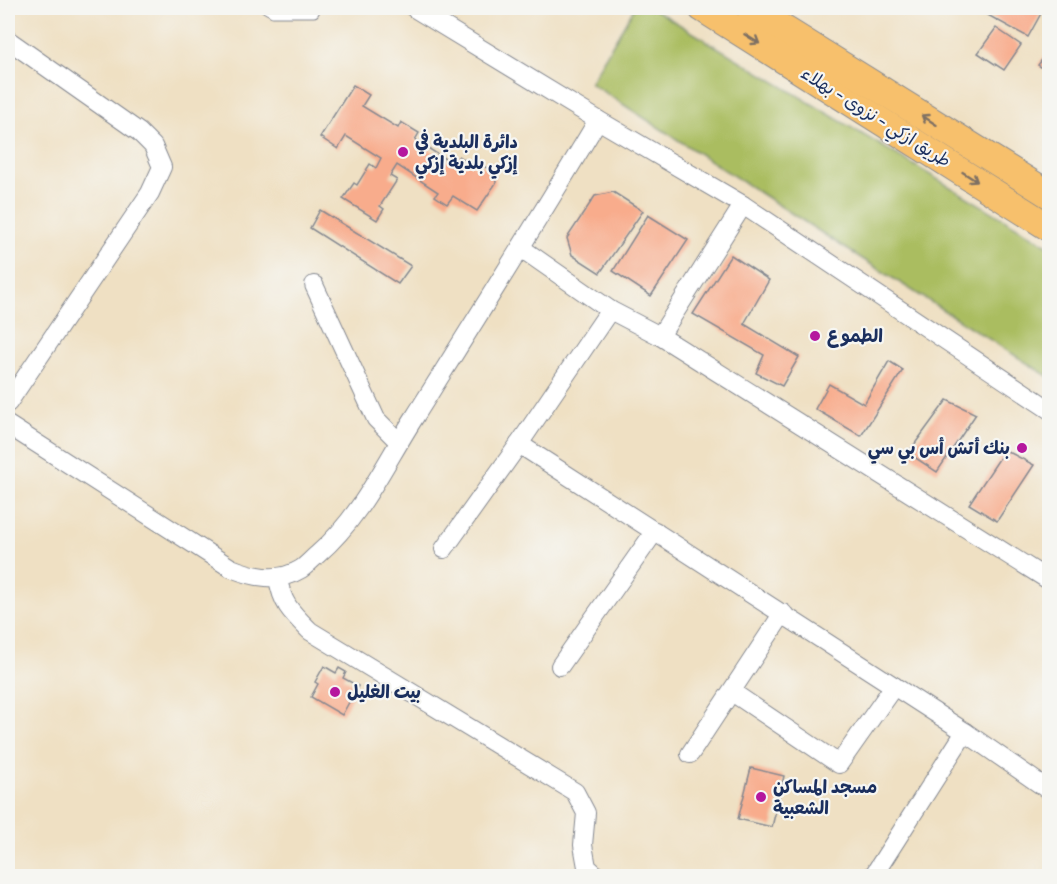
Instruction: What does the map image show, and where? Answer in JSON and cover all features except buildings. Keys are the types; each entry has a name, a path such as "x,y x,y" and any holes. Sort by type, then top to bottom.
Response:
{"main road":[{"name":"طريق ازكي - نزوى - بهلاء","path":"702,8 1050,228"},
{"name":"طريق ازكي - نزوى - بهلاء","path":"750,8 1050,195"}],"street":[{"path":"414,8 742,205 1050,410"},
{"path":"8,40 139,132 153,146 162,167 150,193 8,403"},
{"path":"8,425 231,568 254,577 278,578 300,570 330,543 369,495 399,442 598,120"},
{"path":"660,336 742,205"},
{"path":"521,248 610,310 660,336 1050,581"},
{"path":"314,285 376,419 399,442"},
{"path":"444,549 610,310"},
{"path":"519,444 783,613 965,732 1050,791"},
{"path":"560,666 655,531"},
{"path":"278,578 280,595 289,610 310,630 575,792 586,813 583,844 587,867 597,876"},
{"path":"690,754 783,613"},
{"path":"732,692 839,764 894,686"},
{"path":"873,876 965,732"}],"lane":[{"path":"266,8 273,12 314,12 316,8"}],"green space":[{"path":"634,8 652,8 1049,246 1049,377 590,83"}],"place":[{"name":"دائرة البلدية في إزكي بلدية إزكي","path":"403,152"},
{"name":"الطموع","path":"815,336"},
{"name":"بنك أتش أس بي سي","path":"1022,448"},
{"name":"بيت الغليل","path":"335,692"},
{"name":"مسجد المساكن الشعبية","path":"761,797"}]}
